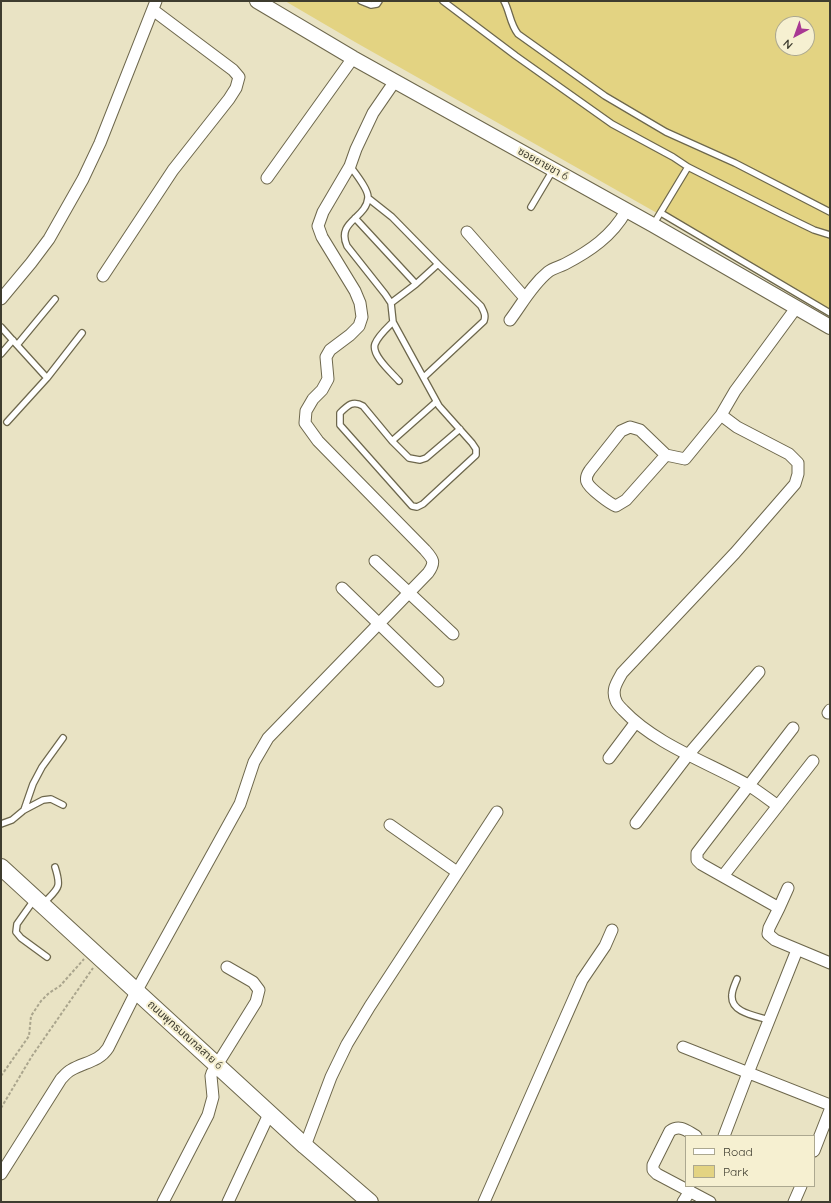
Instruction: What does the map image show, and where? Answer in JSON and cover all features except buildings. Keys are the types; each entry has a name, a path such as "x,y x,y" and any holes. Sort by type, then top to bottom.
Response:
{"main road":[{"name":"ถนนพุทธมณฑลสาย 6","path":"1,866 306,1146 370,1202"}],"street":[{"name":"ซอยยายชา 6","path":"258,1 353,58 830,327"},
{"path":"1,299 32,263 49,238 83,179 100,143 154,6 233,70 239,77 236,88 230,99 173,170 103,276"},
{"path":"266,178 353,58"},
{"path":"1,1174 61,1079 69,1071 97,1059 104,1054 108,1048 137,990 240,804 254,762 268,738 428,573 433,566 432,558 318,441 305,423 306,411 313,399 322,390 328,379 326,357 330,350 359,326 362,317 360,304 355,291 322,237 318,226 323,212 350,166 356,149 373,113 395,81"},
{"path":"510,320 540,279 547,273 588,251 606,238 619,224 626,211"},
{"path":"467,232 525,298"},
{"path":"666,455 626,500 616,506 605,499 586,481 590,470 621,431 630,428 640,430 666,455 685,459 721,415 735,391 796,308"},
{"path":"721,415 737,427 789,454 798,463 798,474 795,484 735,553 622,673 613,693 616,703 649,732 688,755 748,786 778,806"},
{"path":"375,561 453,634"},
{"path":"342,588 438,681"},
{"path":"636,822 688,755 759,672"},
{"path":"609,758 636,722"},
{"path":"779,908 701,864 697,860 697,853 792,728"},
{"path":"723,876 813,761"},
{"path":"306,1146 331,1077 347,1044 370,1006 497,812"},
{"path":"390,825 457,872"},
{"path":"788,888 769,928 768,934 775,940 830,963"},
{"path":"484,1202 582,980 605,946 612,930"},
{"path":"724,1135 797,950"},
{"path":"162,1202 208,1115 213,1096 211,1076 256,1002 259,990 253,982 227,967"},
{"path":"683,1047 830,1105"},
{"path":"815,1149 830,1110"},
{"path":"228,1202 270,1112"},
{"path":"694,1135 680,1127 670,1131 653,1164 654,1170 657,1174 710,1202"},
{"path":"794,1202 800,1187"},
{"path":"683,1202 690,1191"}],"lane":[{"path":"361,1 371,5 378,4 380,1"},
{"path":"443,1 516,56 612,124 673,157 688,167 814,230 830,235"},
{"path":"504,1 507,6 513,28 518,34 605,96 666,132 735,163 830,212"},
{"path":"350,166 367,191 368,198 364,209 347,226 344,232 344,240 391,303 393,322 424,377 436,402 472,442 476,449 476,455 423,504 417,507 412,506 340,425 340,413 353,403 357,402 363,406 392,441 409,458 420,460 426,458 460,429"},
{"path":"653,226 688,167"},
{"path":"531,207 553,170"},
{"path":"368,198 392,217 481,306 485,313 484,321 424,377"},
{"path":"661,213 830,313"},
{"path":"355,218 416,284"},
{"path":"391,303 416,284 438,264"},
{"path":"17,345 55,299"},
{"path":"393,322 377,340 374,346 374,351 399,381"},
{"path":"1,328 47,378"},
{"path":"8,422 47,378 82,332"},
{"path":"1,354 13,340"},
{"path":"392,441 436,402"},
{"path":"24,810 33,784 42,768 63,738"},
{"path":"2,822 12,820 24,810 43,800 51,799 64,805"},
{"path":"47,957 21,938 16,932 17,924 40,901 57,889 59,884 55,867"},
{"path":"737,979 732,995 733,1002 743,1012 769,1020"}],"path":[{"path":"1,1076 29,1036 31,1016 41,1001 97,953"},
{"path":"1,1108 32,1056 77,991 97,953"}],"green space":[{"path":"285,1 830,1 830,311 355,42"}]}
